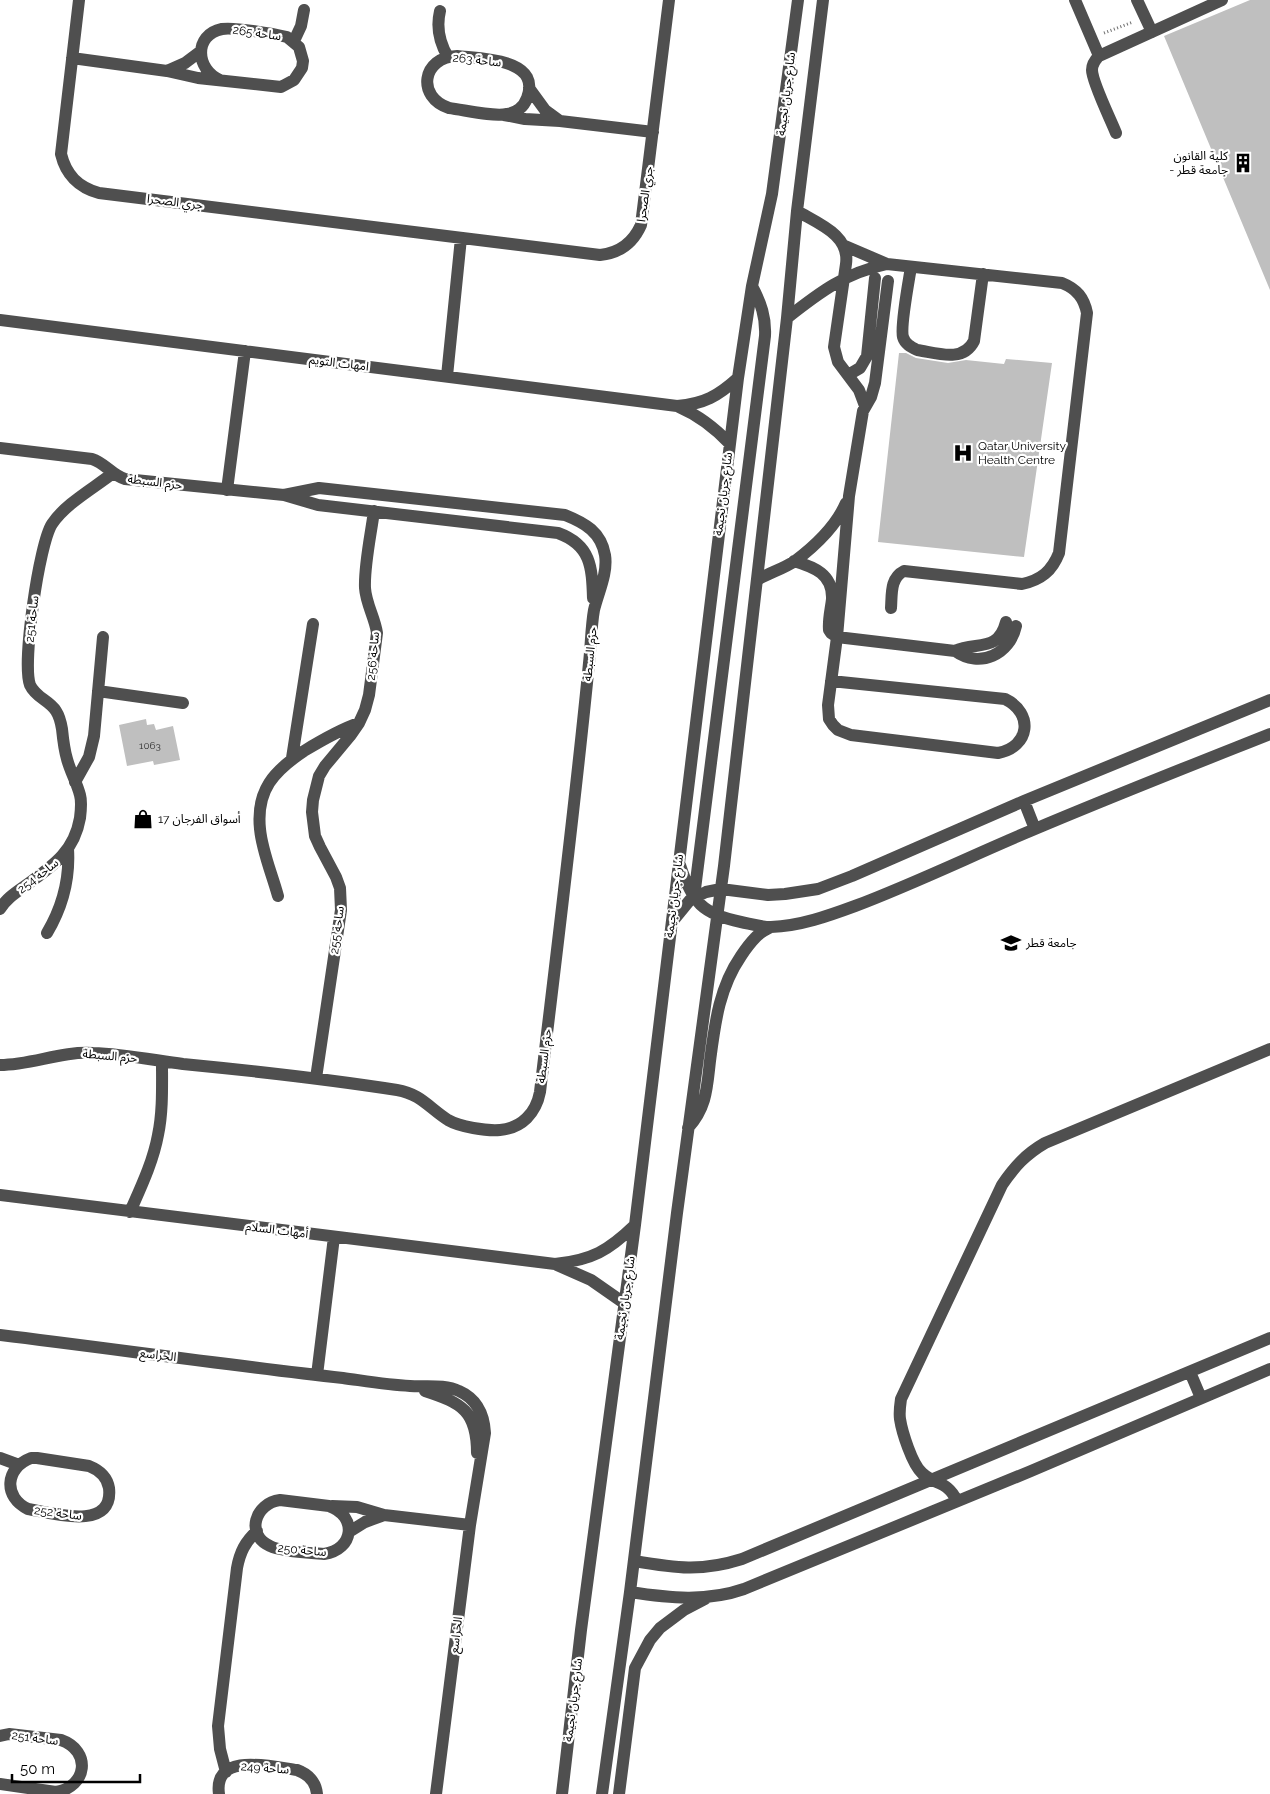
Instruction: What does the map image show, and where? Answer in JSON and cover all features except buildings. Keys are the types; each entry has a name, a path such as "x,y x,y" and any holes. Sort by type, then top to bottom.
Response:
{"street":[{"name":"جري الصحرا","path":"79,0 61,154 74,180 90,190 99,193 600,255 618,251 632,240 641,224 669,0"},
{"name":"شارع جريان نجيمة","path":"562,1794 581,1630 635,1225 738,378 752,286 772,194 798,0"},
{"name":"شارع جريان نجيمة","path":"602,1794 717,917 787,318 797,211 823,0"},
{"path":"1075,0 1100,56"},
{"path":"1137,0 1152,32"},
{"path":"1116,133 1093,76 1093,65 1100,56 1152,32 1199,5 1222,0"},
{"path":"294,41 301,26 304,10"},
{"path":"440,11 438,20 440,39 448,56"},
{"name":"ساحة 265","path":"72,58 167,71 198,78 274,87 288,85 299,75 302,68 302,54 294,41 280,35 222,29 208,37 201,51 184,63 167,71"},
{"path":"201,51 203,66 213,77 220,80"},
{"name":"ساحة 263","path":"560,121 545,110 529,88 524,74 513,65 448,56 434,64 427,79 427,86 435,101 449,108 531,120 560,121 653,132"},
{"path":"502,115 516,111 521,107 528,95 529,88"},
{"path":"797,211 835,234 844,246 847,258 834,347 838,362 859,390 865,406"},
{"path":"447,376 461,238"},
{"path":"844,246 887,264 1062,283 1075,290 1085,304 1087,313 1059,553 1051,568 1038,579 1022,584 904,571 895,578 891,608"},
{"path":"787,318 818,294 844,278 887,264"},
{"path":"910,267 902,328 904,340 907,345 917,350 953,355 964,353 974,341 982,274"},
{"path":"831,681 1004,699 1018,708 1022,714 1024,729 1022,736 1012,748 998,753 850,735 838,730 829,719 828,705 831,681 837,637 849,496 865,406 873,390 875,278"},
{"path":"848,375 860,368 873,351 888,281"},
{"path":"694,897 765,336 762,306 752,286"},
{"name":"امهات التويم","path":"0,320 677,406 694,405 706,400 718,394 738,378"},
{"path":"227,490 244,350"},
{"name":"امهات التويم","path":"677,406 703,419 730,444"},
{"name":"حزم السبطة","path":"0,448 92,459 125,479 284,495 318,505 548,531 569,537 584,551 592,572 594,613"},
{"name":"ساحة 251","path":"75,782 67,760 60,718 52,706 34,692 28,678 32,612 43,543 52,524 65,509 113,473"},
{"name":"حزم السبطة","path":"0,1065 14,1065 47,1057 92,1052 316,1078 412,1094 432,1106 448,1120 469,1127 498,1130 507,1129 523,1122 535,1109 540,1092 576,790 594,613 605,569 605,556 602,544 596,533 588,525 565,516 319,488 284,495"},
{"path":"757,580 794,561 831,528 842,513 849,496"},
{"path":"409,515 411,498"},
{"path":"475,522 477,505"},
{"name":"ساحة 256","path":"315,788 319,776 328,761 359,723 370,695 376,625 365,588 374,511"},
{"path":"569,537 576,519"},
{"path":"794,561 813,567 826,577 832,598 829,630 837,637 955,651 965,647 981,646 992,642 1011,624"},
{"path":"292,758 313,624"},
{"path":"75,782 92,747 104,637"},
{"path":"98,691 183,703"},
{"path":"671,923 685,904 694,897 706,892 720,889 777,895 818,889 860,873 1024,801 1270,700"},
{"path":"278,896 263,843 260,818 263,799 270,781 292,758 335,733 359,723"},
{"path":"679,859 685,880 694,897 705,909 717,917 770,927 799,923 832,915 898,889 1035,829 1270,734"},
{"name":"ساحة 254","path":"0,909 9,897 53,866 68,849 80,817 80,795 75,782"},
{"name":"ساحة 255","path":"315,788 312,812 315,836 336,877 341,899 341,910 316,1078"},
{"path":"1024,801 1035,829"},
{"path":"47,933 58,914 65,894 69,864 68,849"},
{"path":"688,1128 705,1102 717,1010 730,975 755,938 770,927"},
{"path":"957,1502 944,1484 930,1479 916,1465 900,1419 901,1399 1010,1172 1032,1151 1045,1143 1270,1048"},
{"path":"130,1212 147,1172 158,1135 161,1116 162,1061"},
{"name":"أمهات السلام","path":"0,1195 555,1264 570,1262 600,1253 614,1245 635,1225"},
{"path":"317,1375 334,1237"},
{"name":"أمهات السلام","path":"555,1264 591,1280 624,1303"},
{"name":"الخراسع","path":"0,1335 408,1386 453,1389 467,1395 476,1403 485,1422 485,1433 470,1525 436,1794"},
{"path":"634,1561 684,1568 711,1567 742,1559 1270,1338"},
{"path":"630,1592 669,1598 710,1597 737,1592 957,1502 1270,1369"},
{"path":"1190,1372 1201,1398"},
{"path":"0,1458 19,1465"},
{"name":"ساحة 252","path":"38,1458 96,1468 102,1473 109,1487 106,1502 96,1514 82,1517 28,1509 17,1502 11,1490 12,1476 19,1465 24,1461 38,1458"},
{"name":"ساحة 250","path":"384,1515 365,1522 349,1532 343,1546 331,1553 324,1554 275,1548 264,1542 257,1531 256,1518 263,1507 280,1500 329,1506 357,1507 384,1515 470,1525"},
{"path":"329,1506 342,1512 349,1532"},
{"path":"226,1772 220,1749 219,1715 237,1568 242,1548 257,1531"},
{"path":"619,1794 635,1668 660,1628 684,1610 710,1597"},
{"name":"ساحة 251","path":"0,1736 10,1734 61,1740 75,1747 82,1761 80,1776 70,1788 63,1791 56,1792 1,1785"},
{"name":"ساحة 249","path":"219,1794 219,1784 226,1772 245,1764 297,1770 310,1777 317,1794"}],"place":[{"name":"كلية القانون - جامعة قطر","path":"1243,163"},
{"name":"Qatar University Health Centre","path":"963,453"},
{"name":"أسواق الفرجان 17","path":"143,819"},
{"name":"جامعة قطر","path":"1011,943"}]}
